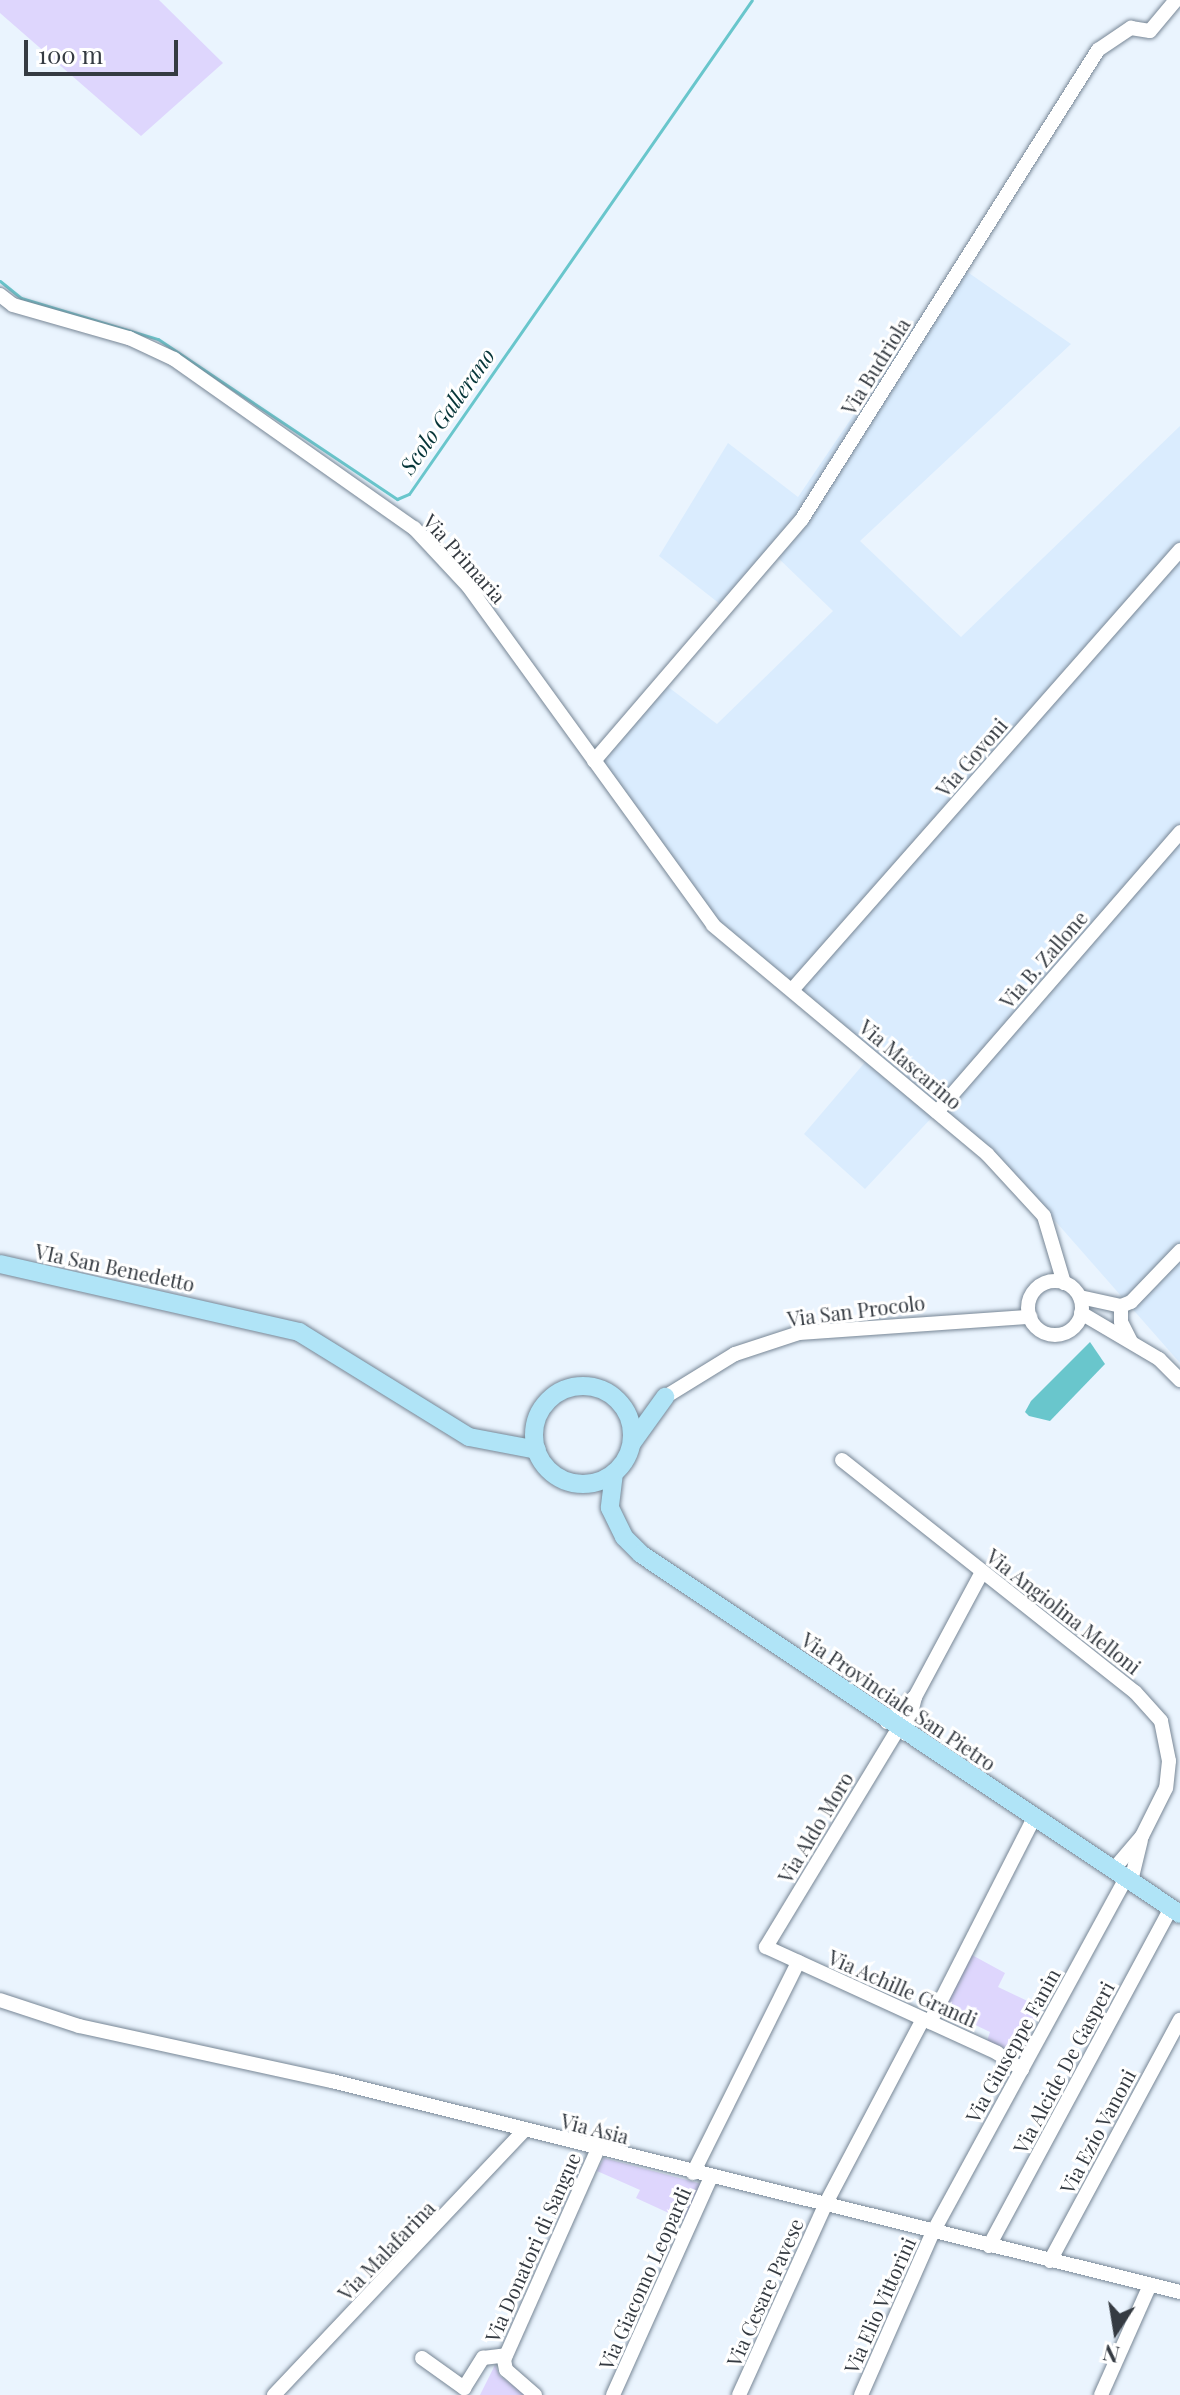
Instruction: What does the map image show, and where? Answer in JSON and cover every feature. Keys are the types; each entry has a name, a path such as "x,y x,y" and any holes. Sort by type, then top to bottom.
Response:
{"main road":[{"name":"VIa San Benedetto","path":"0,1264 220,1313 325,1344 469,1437 501,1440"},
{"path":"501,1440 536,1421 551,1398 576,1386 597,1388 622,1405 632,1427 632,1444"},
{"path":"622,1405 665,1397"},
{"path":"610,1508 614,1473 665,1397"},
{"path":"536,1421 537,1450 557,1476 580,1484 610,1508"},
{"path":"501,1440 537,1450"},
{"path":"580,1484 614,1473"},
{"name":"Via Provinciale San Pietro","path":"610,1508 624,1537 641,1554 897,1728 1176,1911"}],"street":[{"name":"Via Budriola","path":"594,761 802,519 1098,50 1131,28 1150,31 1176,0"},
{"name":"Via Primaria","path":"0,295 13,305 129,338 174,359 414,528 468,586 713,925"},
{"name":"Via Govoni","path":"792,990 1180,550"},
{"name":"Via B. Zallone","path":"937,1112 1180,832"},
{"name":"Via Mascarino","path":"713,925 937,1112 1022,1190 1044,1216 1057,1255 1057,1282"},
{"path":"1180,1251 1141,1295 1121,1306 1098,1301 1080,1311 1063,1334 1047,1333 1029,1311 1036,1289 1057,1282 1080,1311 1096,1326 1159,1359 1180,1380"},
{"path":"1121,1306 1121,1322 1131,1342"},
{"name":"Via San Procolo","path":"665,1397 735,1354 799,1333 1029,1311"},
{"name":"Via Angiolina Melloni","path":"842,1460 1135,1692 1161,1721 1167,1738 1169,1773 1123,1876"},
{"path":"897,1728 982,1572"},
{"path":"897,1728 915,1697"},
{"name":"Via Aldo Moro","path":"766,1947 897,1728"},
{"name":"Via Cesare Pavese","path":"739,2395 825,2205 1034,1818"},
{"name":"Via Giuseppe Fanin","path":"933,2232 1123,1876"},
{"name":"Via Alcide De Gasperi","path":"989,2246 1176,1911"},
{"name":"Via Achille Grandi","path":"766,1947 1022,2069"},
{"path":"693,2173 798,1962"},
{"name":"Via Asia","path":"0,2000 79,2026 525,2130 1180,2292"},
{"name":"Via Ezio Vanoni","path":"1050,2261 1180,2020"},
{"name":"Via Malafarina","path":"274,2395 525,2130"},
{"name":"Via Donatori di Sangue","path":"535,2395 506,2370 506,2355 598,2149"},
{"name":"Via Giacomo Leopardi","path":"613,2395 711,2177"},
{"name":"Via Elio Vittorini","path":"861,2395 933,2232"},
{"path":"1101,2395 1150,2285"},
{"path":"422,2358 464,2388 483,2358 506,2355"}],"shaded area":[{"path":"0,0 159,0 223,63 141,136 0,13"},
{"path":"956,264 1071,344 860,541 961,637 1180,426 1180,1363 1028,1190 936,1113 865,1189 804,1134 872,1054 709,919 589,762 659,680 717,724 833,611 774,554 725,608 659,556 728,443 798,497"},
{"path":"972,1955 1005,1973 998,1987 1040,2007 1020,2054 987,2041 990,2032 944,2010"},
{"path":"604,2158 702,2184 686,2221 636,2198 640,2190 597,2171"},
{"path":"495,2365 500,2376 526,2395 480,2395"}],"water":[{"path":"1090,1342 1105,1364 1050,1421 1029,1416 1025,1412 1031,1401"}],"waterway":[{"name":"Scolo Gallerano","path":"0,281 21,298 158,339 397,499 409,494 752,0"}]}
